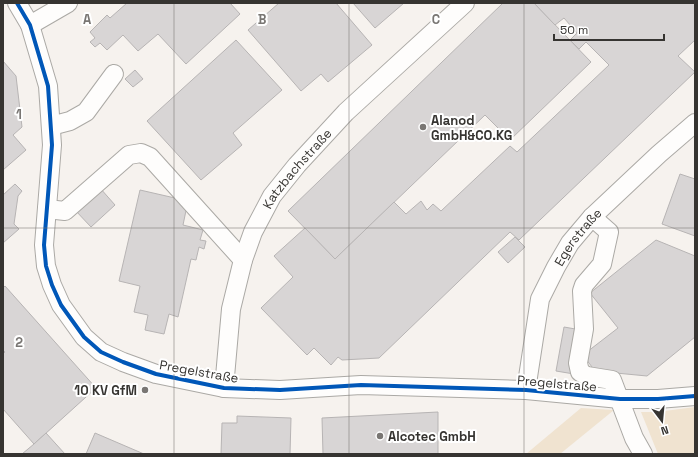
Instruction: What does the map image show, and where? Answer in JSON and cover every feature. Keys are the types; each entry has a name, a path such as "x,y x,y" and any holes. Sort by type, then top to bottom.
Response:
{"street":[{"name":"Pregelstraße","path":"17,3 30,25 48,86 52,144 44,245 46,266 52,286 61,305 84,337 101,352 156,374 224,388 280,390 361,385 526,390 620,399 658,399 695,396"},
{"path":"30,25 68,3"},
{"name":"Katzbachstraße","path":"224,388 231,309 243,260 253,232 272,196 297,165 346,112 465,3"},
{"path":"51,126 70,121 86,112 114,74"},
{"name":"Egerstraße","path":"526,390 540,299 570,243 592,217 659,154 695,123"},
{"path":"47,209 64,211 130,155 141,153 150,157 243,260"},
{"path":"592,217 609,232 602,264 584,285 582,291 584,329 578,369 587,376 612,380 634,438 642,454"}],"shaded area":[{"path":"695,407 695,454 658,454 641,412 657,412"},
{"path":"581,408 614,410 560,454 526,454"}],"building":[{"path":"127,3 230,3 240,14 186,64 158,34 138,51 123,35 107,50 100,43 95,47 90,42 95,38 90,32 107,15 110,18"},
{"path":"279,3 336,3 372,45 328,82 321,74 301,91 248,30"},
{"path":"353,3 404,3 375,28"},
{"name":"Alanod GmbH&CO.KG","path":"503,3 534,3 591,62 510,140 485,115 335,259 288,211"},
{"path":"534,3 695,3 695,40 678,56 695,72 519,240 510,232 379,358 342,360 338,357 331,365 314,348 307,355 261,308 293,277 274,256 305,228 335,259 394,202 406,214 421,201 427,210 433,204 441,211 510,146 517,152 609,65 586,42 579,49 570,40 577,33 564,18 555,25"},
{"path":"236,40 282,90 233,133 242,145 201,180 147,121"},
{"path":"3,61 16,76 22,127 13,135 26,150 3,170"},
{"path":"135,70 143,79 133,87 125,79"},
{"path":"680,174 695,179 695,236 662,224"},
{"path":"15,184 22,191 18,196 14,224 19,229 3,243 3,195"},
{"path":"100,188 115,205 91,227 75,210"},
{"path":"140,190 188,201 183,225 203,230 200,240 206,241 204,249 199,247 196,260 191,259 178,317 169,314 164,334 145,330 148,315 134,312 140,286 119,281"},
{"path":"515,237 525,247 508,263 498,252"},
{"path":"656,240 695,256 695,337 647,376 595,371 583,355 618,328 590,293"},
{"path":"5,286 96,388 34,444 3,409 3,354 5,352 3,350 3,288"},
{"path":"564,327 581,330 574,374 556,371"},
{"name":"Alcotec GmbH","path":"438,412 438,454 323,454 322,418"},
{"path":"237,416 291,418 290,454 221,454 222,423 237,423"},
{"path":"46,433 65,454 22,454 34,444"},
{"path":"95,433 144,454 86,454"}],"cycle path":[{"path":"17,3 30,25 48,86 52,145 44,245 46,266 52,285 61,305 84,337 101,352 156,374 224,388 280,390 361,385 526,390 620,399 658,399 695,396"}],"place":[{"name":"Alanod GmbH&CO.KG","path":"423,127"},
{"name":"10 KV GfM","path":"145,390"},
{"name":"Alcotec GmbH","path":"380,436"}]}
